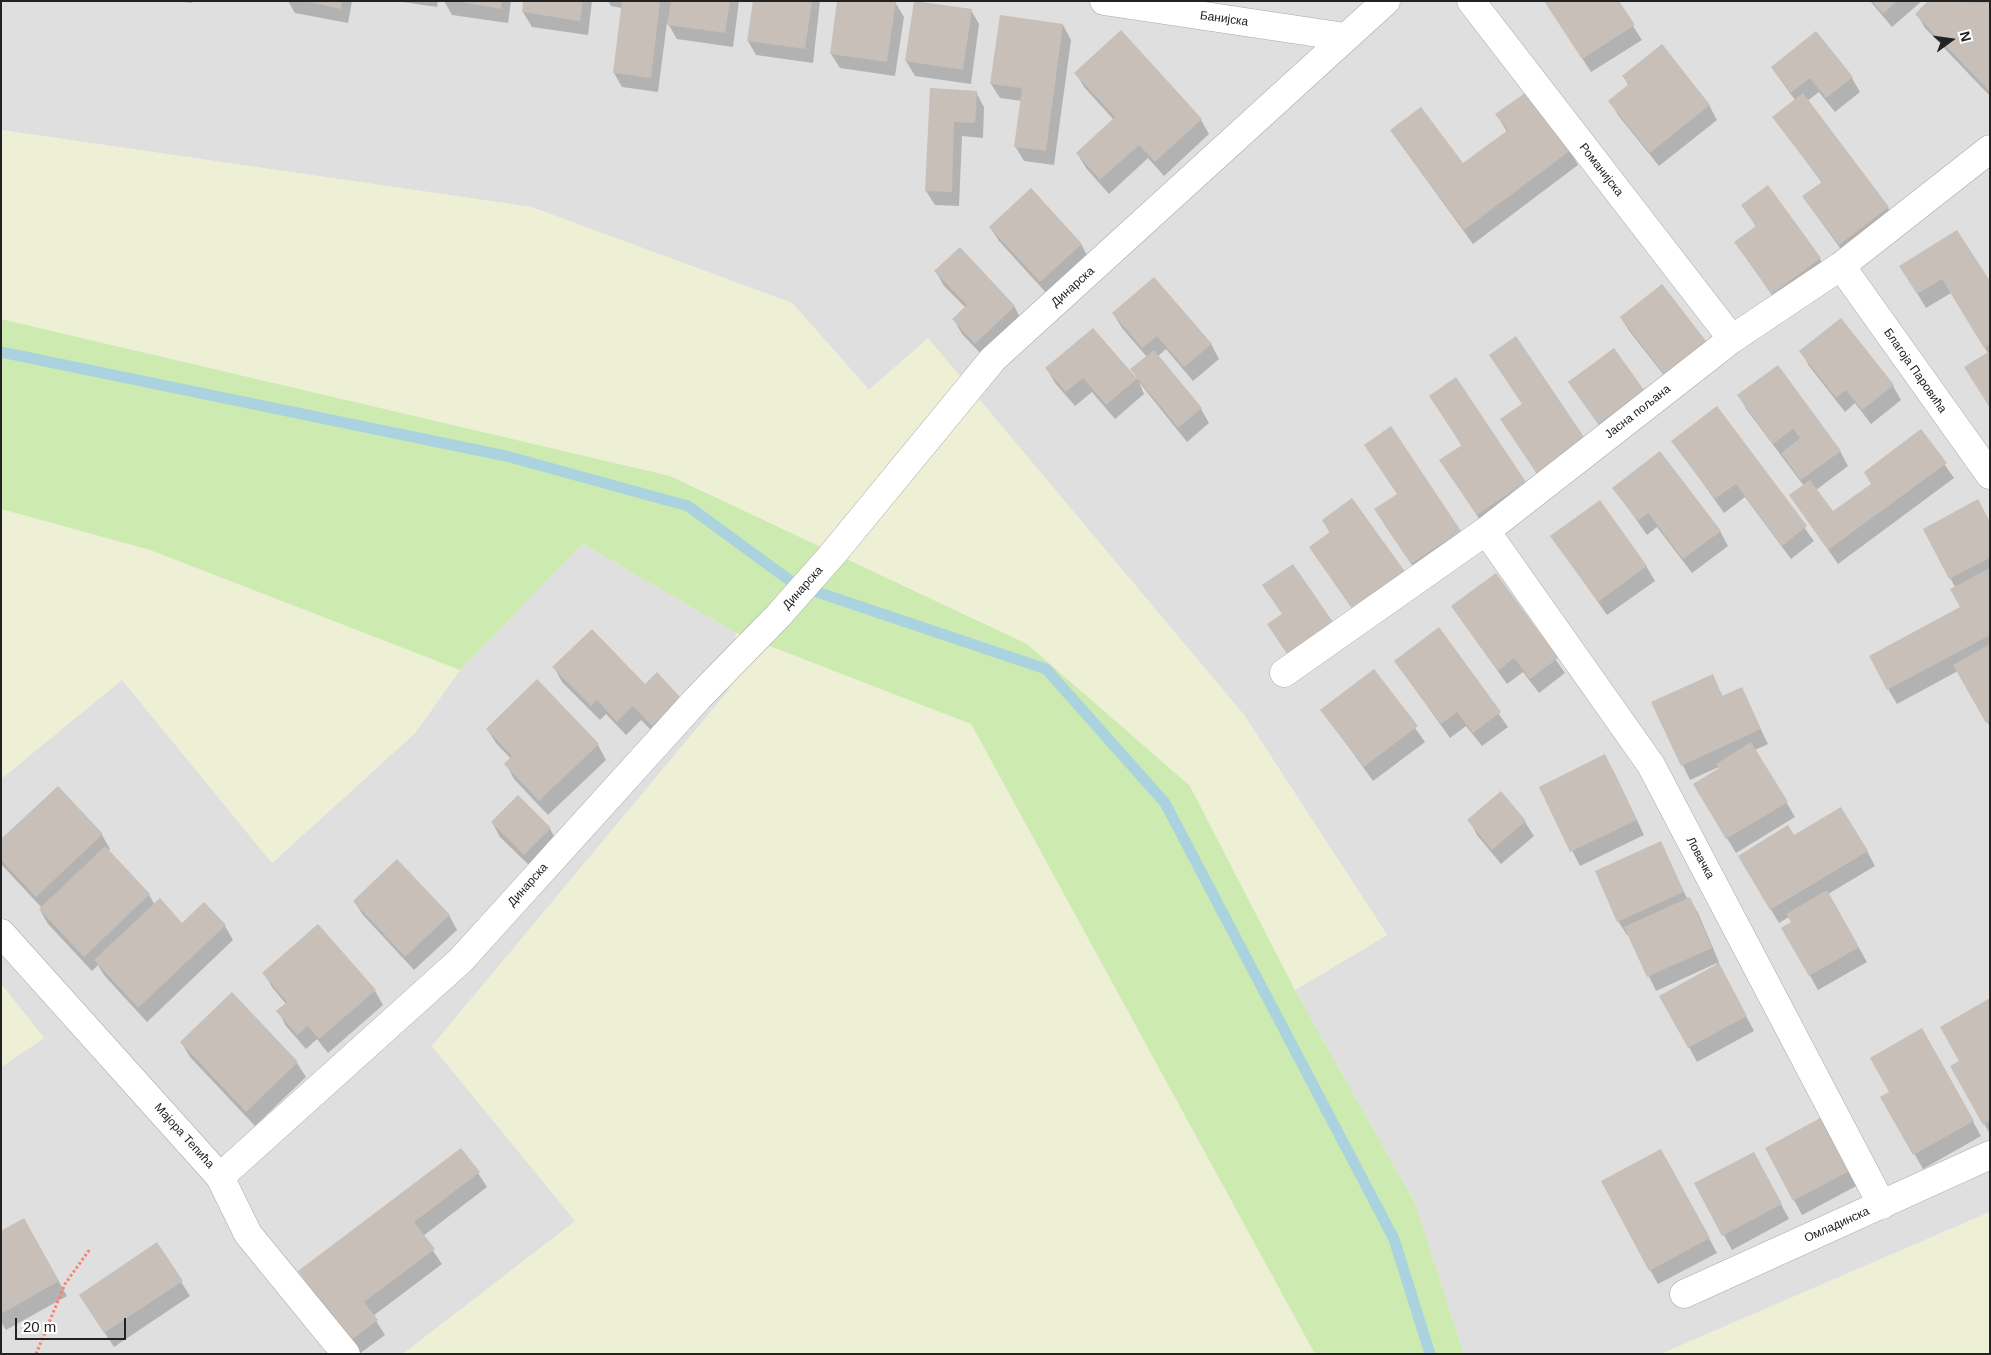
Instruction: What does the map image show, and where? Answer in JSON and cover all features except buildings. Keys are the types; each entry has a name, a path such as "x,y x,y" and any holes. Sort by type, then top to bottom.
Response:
{"street":[{"name":"Банијска","path":"1104,1 1345,36"},
{"name":"Динарска","path":"220,1177 461,960 698,698 778,616 832,555 993,359 1345,36 1386,1"},
{"name":"Романијска","path":"1471,1 1732,339"},
{"name":"Јасна пољана","path":"1284,673 1486,531 1732,339 1841,266 1990,149"},
{"name":"Благоја Паровића","path":"1841,266 1990,476"},
{"name":"Ловачка","path":"1486,531 1651,765 1882,1205"},
{"name":"Мајора Тепића","path":"1,933 220,1177 248,1234 346,1354"},
{"name":"Омладинска","path":"1684,1294 1990,1155"}],"path":[{"path":"36,1354 65,1284 90,1249"}],"shaded area":[{"path":"1,1 1990,1 1990,1212 1661,1354 1464,1354 1415,1203 1295,990 1387,935 1244,715 928,339 869,390 792,303 531,207 1,130"},
{"path":"583,544 736,633 729,690 432,1046 576,1221 403,1354 1,1354 1,1067 44,1038 1,984 1,779 122,679 272,863 415,733 460,670"}],"green space":[{"path":"1,130 531,207 792,303 869,390 928,338 1244,715 1387,935 1295,990 1190,786 762,521 670,476 1,319"},
{"path":"1,319 670,476 1027,644 1190,786 1295,990 1415,1203 1464,1354 1315,1354 971,724 736,633 583,544 460,670 150,550 1,509"},
{"path":"1,509 150,550 460,670 415,733 272,863 122,680 1,779"},
{"path":"736,633 971,724 1315,1354 403,1354 575,1221 432,1046 729,690"},
{"path":"1,984 44,1038 1,1067"},
{"path":"1990,1212 1990,1354 1661,1354"}],"waterway":[{"path":"1,352 506,456 688,506 796,585 1046,669 1165,803 1394,1239 1430,1354"}]}
